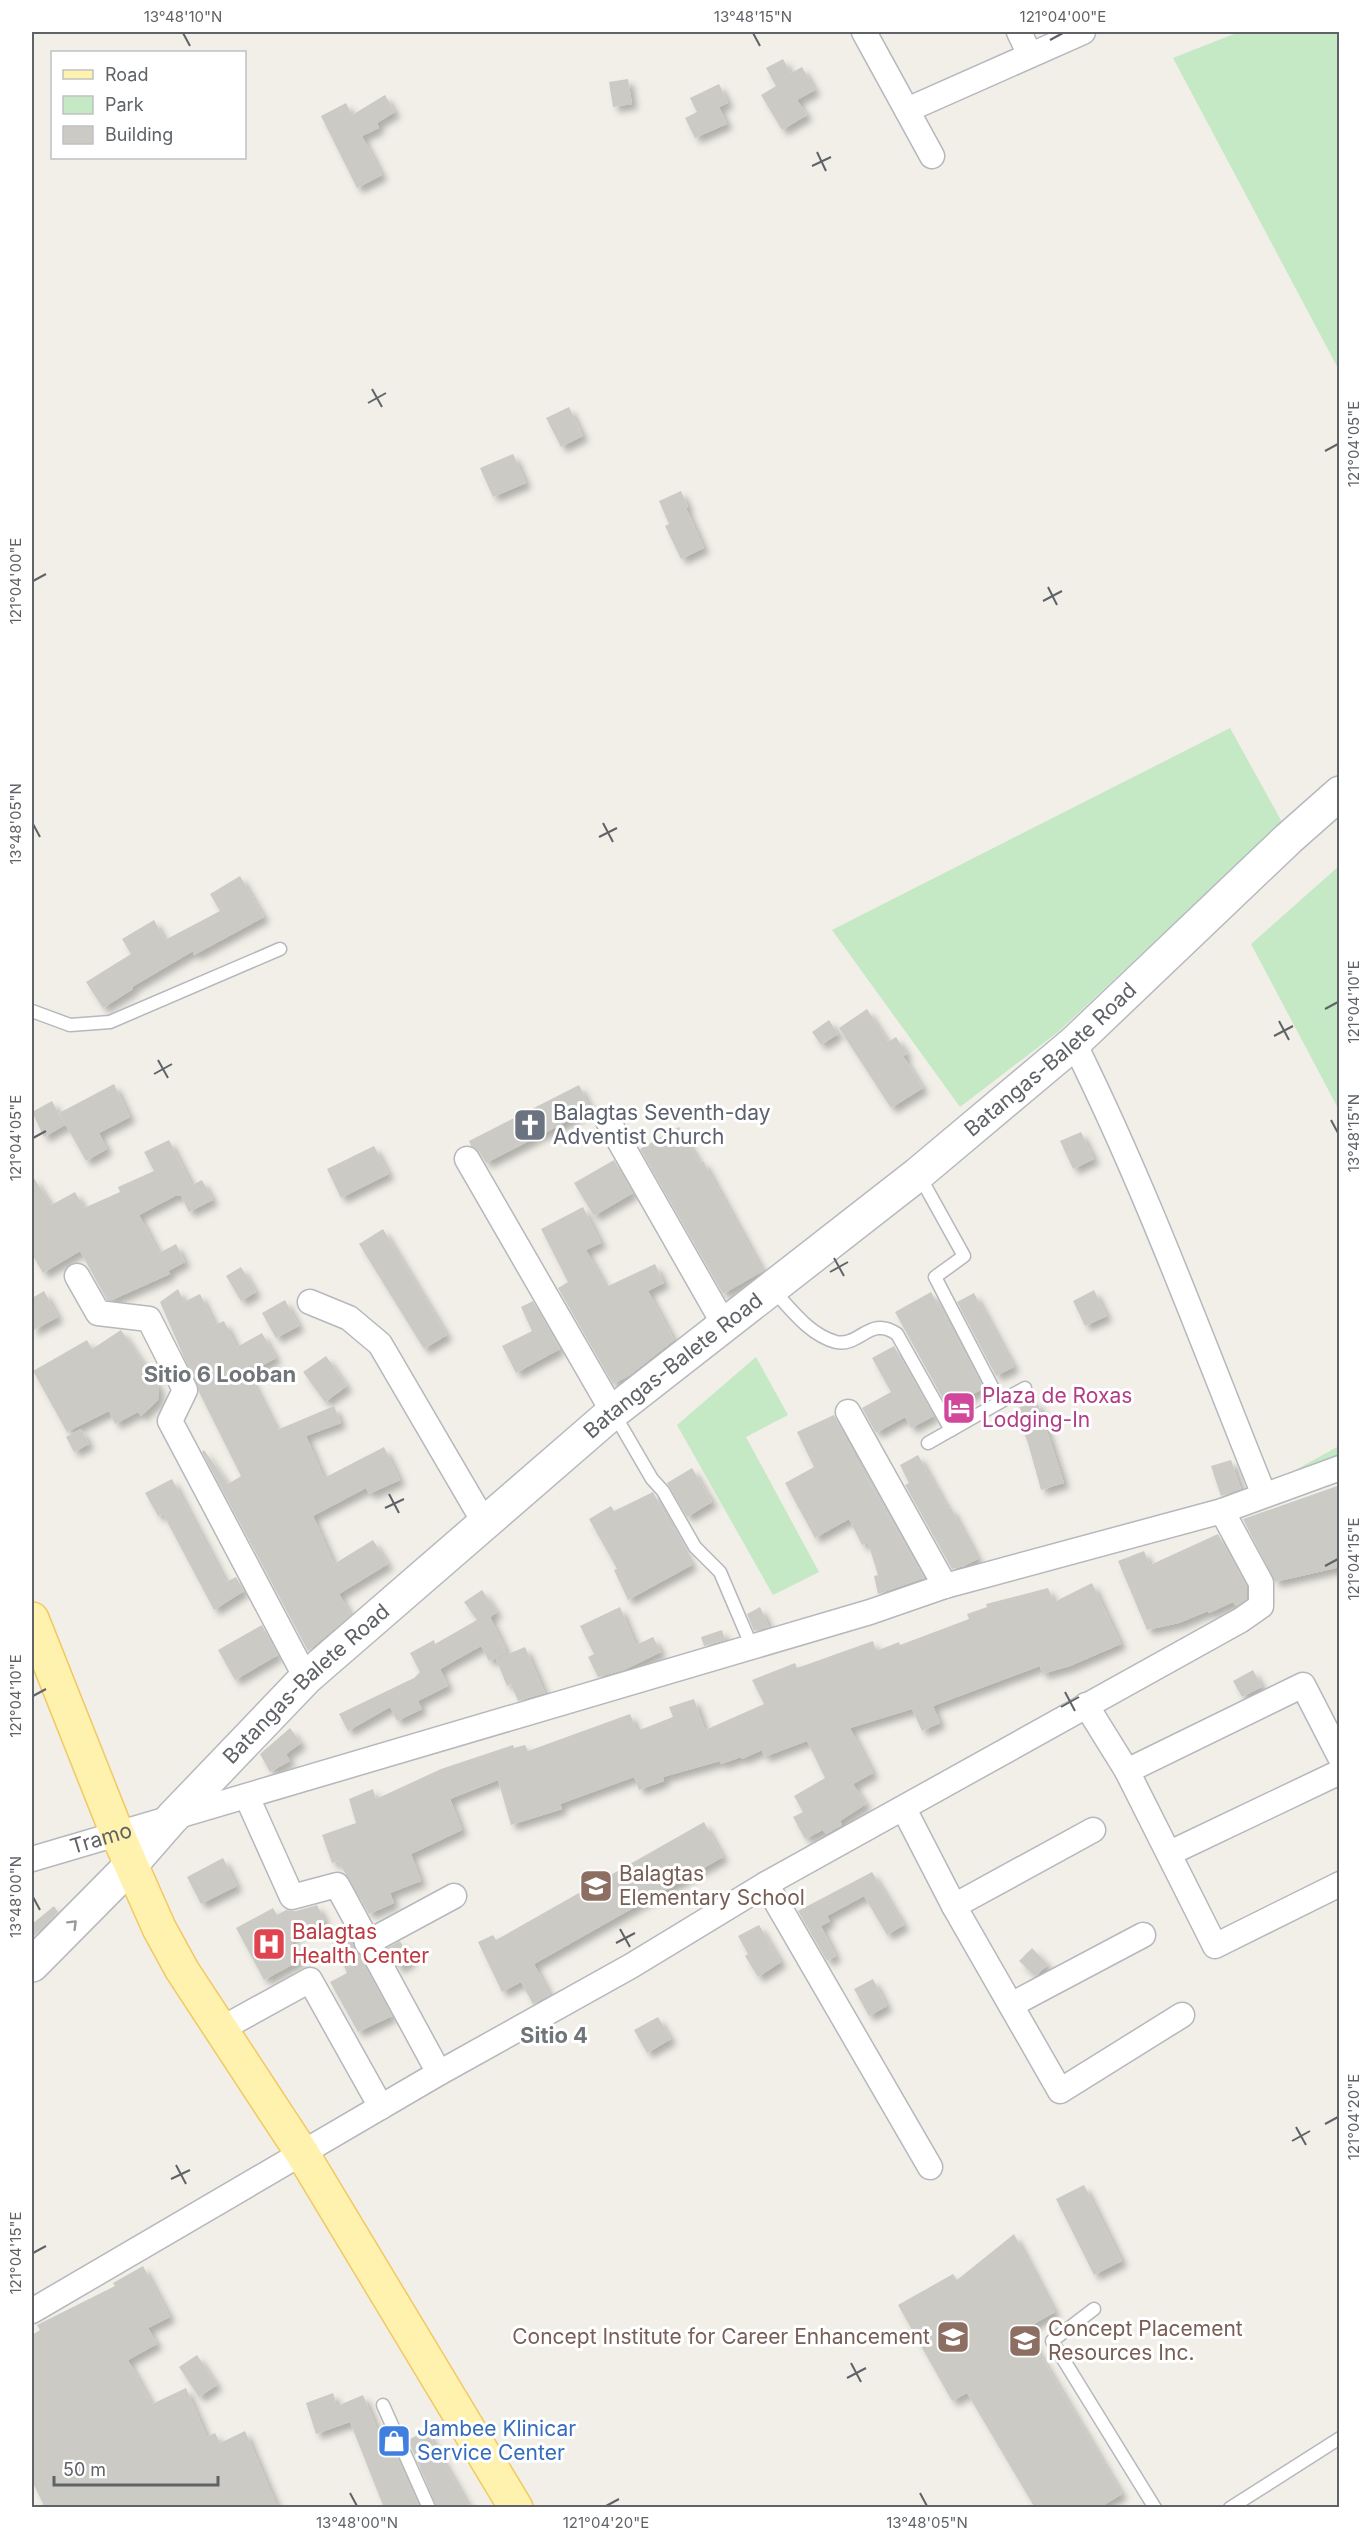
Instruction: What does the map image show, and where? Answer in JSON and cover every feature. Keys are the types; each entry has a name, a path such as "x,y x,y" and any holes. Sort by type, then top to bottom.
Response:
{"main road":[{"name":"Batangas-Balete Road","path":"32,1965 131,1865 172,1818 306,1678 613,1412 918,1174 1074,1044 1288,839 1340,793"},
{"path":"32,1619 117,1833 173,1953 302,2153 516,2508"}],"street":[{"path":"864,32 932,156"},
{"path":"1018,32 1030,55"},
{"path":"907,110 1083,32"},
{"path":"1074,1044 1109,1114 1160,1232 1264,1496"},
{"path":"608,1121 725,1326"},
{"path":"467,1159 613,1412"},
{"path":"78,1276 98,1313 149,1319 185,1390 170,1421 306,1678"},
{"path":"310,1302 349,1318 380,1344 484,1522"},
{"path":"848,1413 945,1586"},
{"name":"Tramo","path":"32,1859 752,1647 945,1586 1222,1511 1340,1468"},
{"path":"32,2311 439,2073 631,1966 766,1884 1241,1620 1261,1606 1261,1582 1222,1511"},
{"path":"1127,1771 1303,1685 1340,1757"},
{"path":"1086,1705 1127,1771 1215,1946 1340,1884"},
{"path":"1170,1853 1340,1772"},
{"path":"247,1797 292,1897 337,1885 439,2073"},
{"path":"904,1809 954,1905 1060,2091 1182,2015"},
{"path":"954,1905 1093,1830"},
{"path":"766,1884 930,2167"},
{"path":"367,1943 454,1896"},
{"path":"1011,2005 1143,1935"},
{"path":"221,2029 310,1980 381,2107"}],"lane":[{"path":"32,1011 70,1025 110,1022 280,949"},
{"path":"918,1174 964,1256 935,1277 1000,1402"},
{"path":"771,1288 817,1335 838,1342 848,1341 875,1328 887,1328 897,1334 951,1430"},
{"path":"928,1443 1025,1388"},
{"path":"613,1412 695,1547 720,1572 752,1647"},
{"path":"1094,2309 1052,2341 1155,2508"},
{"path":"383,2405 429,2508"},
{"path":"1230,2508 1340,2438"}],"green space":[{"path":"1239,32 1339,32 1339,370 1173,58"},
{"path":"1230,728 1282,822 1058,1032 960,1107 832,930"},
{"path":"1339,866 1339,1110 1251,944"},
{"path":"756,1357 788,1415 746,1437 819,1572 773,1595 677,1425"},
{"path":"1339,1446 1339,1459 1270,1484"}],"building":[{"path":"783,59 791,73 802,67 815,90 797,100 807,115 782,130 761,95 776,86 766,68"},
{"path":"628,79 632,104 613,107 609,82"},
{"path":"719,84 728,103 719,107 727,124 695,138 685,118 697,112 690,98"},
{"path":"385,95 395,112 377,123 379,128 362,136 382,175 357,188 321,116 346,103 352,115"},
{"path":"569,407 583,436 561,447 546,418"},
{"path":"513,454 526,483 493,497 480,468"},
{"path":"681,491 704,548 681,559 665,526 669,524 659,501"},
{"path":"240,876 264,917 194,955 193,951 132,987 133,989 103,1008 86,982 131,954 122,939 154,920 165,940 220,911 210,894"},
{"path":"867,1009 888,1042 896,1037 907,1054 903,1056 923,1088 891,1108 839,1028"},
{"path":"829,1020 838,1034 821,1045 812,1032"},
{"path":"114,1084 130,1117 99,1133 107,1149 86,1161 59,1113"},
{"name":"Balagtas Seventh-day Adventist Church","path":"579,1085 591,1109 486,1163 479,1151 471,1146 469,1141"},
{"path":"52,1101 65,1125 44,1137 32,1112"},
{"path":"679,1127 700,1163 703,1161 763,1271 723,1294 640,1149"},
{"path":"1081,1132 1094,1159 1073,1169 1060,1141"},
{"path":"169,1140 192,1185 202,1180 213,1200 189,1212 181,1196 177,1195 139,1215 159,1253 176,1244 185,1262 168,1271 170,1274 112,1300 107,1300 80,1251 43,1273 32,1254 32,1175 51,1205 75,1192 84,1208 120,1192 118,1187 154,1171 144,1152"},
{"path":"374,1146 389,1174 341,1198 327,1169"},
{"path":"614,1160 633,1193 594,1216 574,1183"},
{"path":"583,1207 601,1243 586,1250 606,1287 655,1264 664,1283 648,1291 674,1340 630,1375 613,1384 558,1288 568,1282 541,1229"},
{"path":"383,1229 447,1335 424,1349 359,1244"},
{"path":"241,1267 256,1292 241,1301 226,1276"},
{"path":"178,1289 184,1302 200,1294 215,1325 224,1321 237,1347 262,1333 276,1358 248,1373 277,1430 334,1406 341,1423 306,1436 324,1478 384,1447 400,1480 369,1494 366,1488 313,1516 334,1564 373,1540 388,1564 339,1594 351,1615 308,1651 202,1452 204,1450 228,1484 241,1476 199,1392 160,1302"},
{"path":"1094,1290 1107,1316 1085,1326 1073,1301"},
{"path":"44,1291 58,1317 32,1331 32,1298"},
{"path":"931,1292 984,1388 948,1408 895,1312"},
{"path":"974,1293 1014,1367 996,1376 957,1302"},
{"path":"285,1300 299,1326 276,1338 262,1313"},
{"path":"533,1301 560,1349 516,1373 502,1346 532,1331 521,1307"},
{"path":"121,1330 159,1387 158,1400 141,1416 138,1412 115,1424 109,1411 67,1432 33,1371 87,1340 92,1349"},
{"path":"894,1346 934,1416 911,1428 905,1417 876,1433 862,1408 891,1392 872,1358"},
{"path":"326,1356 347,1386 325,1402 303,1372"},
{"path":"1037,1401 1064,1483 1041,1490 1028,1443 1015,1409"},
{"path":"834,1415 862,1470 924,1578 878,1594 874,1576 878,1575 868,1543 862,1545 849,1519 815,1538 785,1483 814,1467 797,1432"},
{"path":"81,1429 89,1444 74,1452 66,1437"},
{"path":"918,1455 948,1509 951,1508 978,1559 964,1566 952,1569 905,1485 909,1483 900,1465"},
{"path":"1231,1460 1241,1489 1221,1496 1211,1466"},
{"path":"692,1468 712,1502 687,1517 667,1483"},
{"path":"172,1479 226,1582 236,1577 244,1591 214,1610 163,1514 158,1516 145,1493"},
{"path":"1340,1485 1340,1567 1275,1582 1243,1519"},
{"path":"653,1492 692,1565 628,1600 614,1570 617,1569 589,1519 611,1506 614,1511"},
{"path":"1218,1534 1247,1587 1247,1599 1236,1606 1233,1602 1179,1623 1147,1630 1118,1561 1144,1551 1150,1565"},
{"path":"1092,1583 1121,1644 1070,1666 1042,1674 1040,1666 933,1706 940,1723 922,1731 912,1709 850,1728 873,1773 853,1784 866,1804 840,1821 842,1825 826,1834 823,1830 805,1839 793,1817 803,1812 794,1796 825,1778 807,1741 764,1757 762,1750 742,1759 741,1757 721,1764 720,1761 663,1777 664,1781 639,1790 634,1777 560,1804 562,1809 511,1825 498,1780 450,1799 462,1830 411,1854 421,1881 390,1893 394,1903 369,1914 338,1861 332,1863 322,1835 356,1823 349,1799 373,1789 376,1799 441,1769 513,1745 514,1748 525,1745 528,1751 630,1714 637,1731 673,1717 669,1707 694,1699 705,1730 764,1704 752,1680 795,1663 797,1668 873,1641 876,1651 899,1642 900,1645 969,1619 967,1614 987,1607 986,1604 1048,1588 1054,1602"},
{"path":"482,1590 497,1612 490,1617 507,1653 489,1661 481,1646 440,1669 448,1686 418,1701 422,1709 397,1721 390,1707 348,1731 339,1714 414,1678 420,1672 410,1653 434,1640 435,1644 477,1620 464,1602"},
{"path":"620,1607 636,1645 653,1637 661,1652 624,1670 598,1677 588,1657 594,1654 580,1626"},
{"path":"760,1607 769,1627 754,1631 747,1614"},
{"path":"262,1625 278,1655 235,1680 218,1650"},
{"path":"722,1630 725,1640 704,1646 701,1637"},
{"path":"525,1647 545,1693 518,1701 511,1684 507,1686 496,1659"},
{"path":"1253,1670 1262,1687 1242,1697 1233,1681"},
{"path":"290,1728 301,1743 286,1754 290,1761 270,1772 260,1754"},
{"path":"704,1822 723,1857 534,1964 550,1995 533,2004 521,1982 502,1992 478,1942 493,1935 496,1940"},
{"path":"223,1858 237,1886 201,1904 187,1877"},
{"path":"872,1872 904,1925 887,1935 864,1896 827,1916 830,1921 821,1926 836,1956 827,1961 798,1911"},
{"name":"Balagtas Health Center","path":"317,1905 325,1921 290,1938 301,1960 264,1980 236,1928 273,1908 277,1915 286,1910 296,1911"},
{"path":"54,1906 58,1912 32,1938 32,1924"},
{"path":"343,1925 392,2016 358,2032 330,1982 347,1973 329,1931"},
{"path":"759,1925 781,1962 758,1977 745,1956 748,1954 738,1936"},
{"path":"400,1941 411,1961 398,1968 387,1948"},
{"path":"1032,1948 1048,1965 1035,1976 1019,1961"},
{"path":"873,1979 887,2006 869,2016 854,1989"},
{"path":"658,2017 671,2039 647,2053 634,2030"},
{"path":"1084,2185 1122,2261 1094,2275 1056,2199"},
{"path":"1014,2234 1055,2312 1025,2329 1122,2494 1099,2508 1035,2508 967,2393 952,2401 898,2305 953,2274 957,2280"},
{"path":"143,2266 170,2317 148,2328 157,2344 128,2360 152,2404 186,2388 207,2437 215,2433 220,2443 245,2431 278,2508 45,2508 32,2481 32,2335 40,2330 37,2325 115,2286 113,2283"},
{"path":"197,2355 217,2385 199,2397 179,2367"},
{"path":"333,2393 337,2406 363,2395 384,2445 391,2443 420,2508 384,2508 350,2422 316,2434 306,2403"},
{"path":"427,2430 470,2508 437,2508 408,2440"}],"place":[{"name":"Balagtas Seventh-day Adventist Church","path":"530,1125"},
{"name":"Plaza de Roxas Lodging-In","path":"959,1408"},
{"name":"Balagtas Elementary School","path":"596,1886"},
{"name":"Balagtas Health Center","path":"269,1944"},
{"name":"Concept Institute for Career Enhancement","path":"953,2337"},
{"name":"Concept Placement Resources Inc.","path":"1025,2341"},
{"name":"Jambee Klinicar Service Center","path":"394,2441"}],"district":[{"name":"Sitio 6 Looban","path":"220,1374"},
{"name":"Sitio 4","path":"554,2035"}]}
